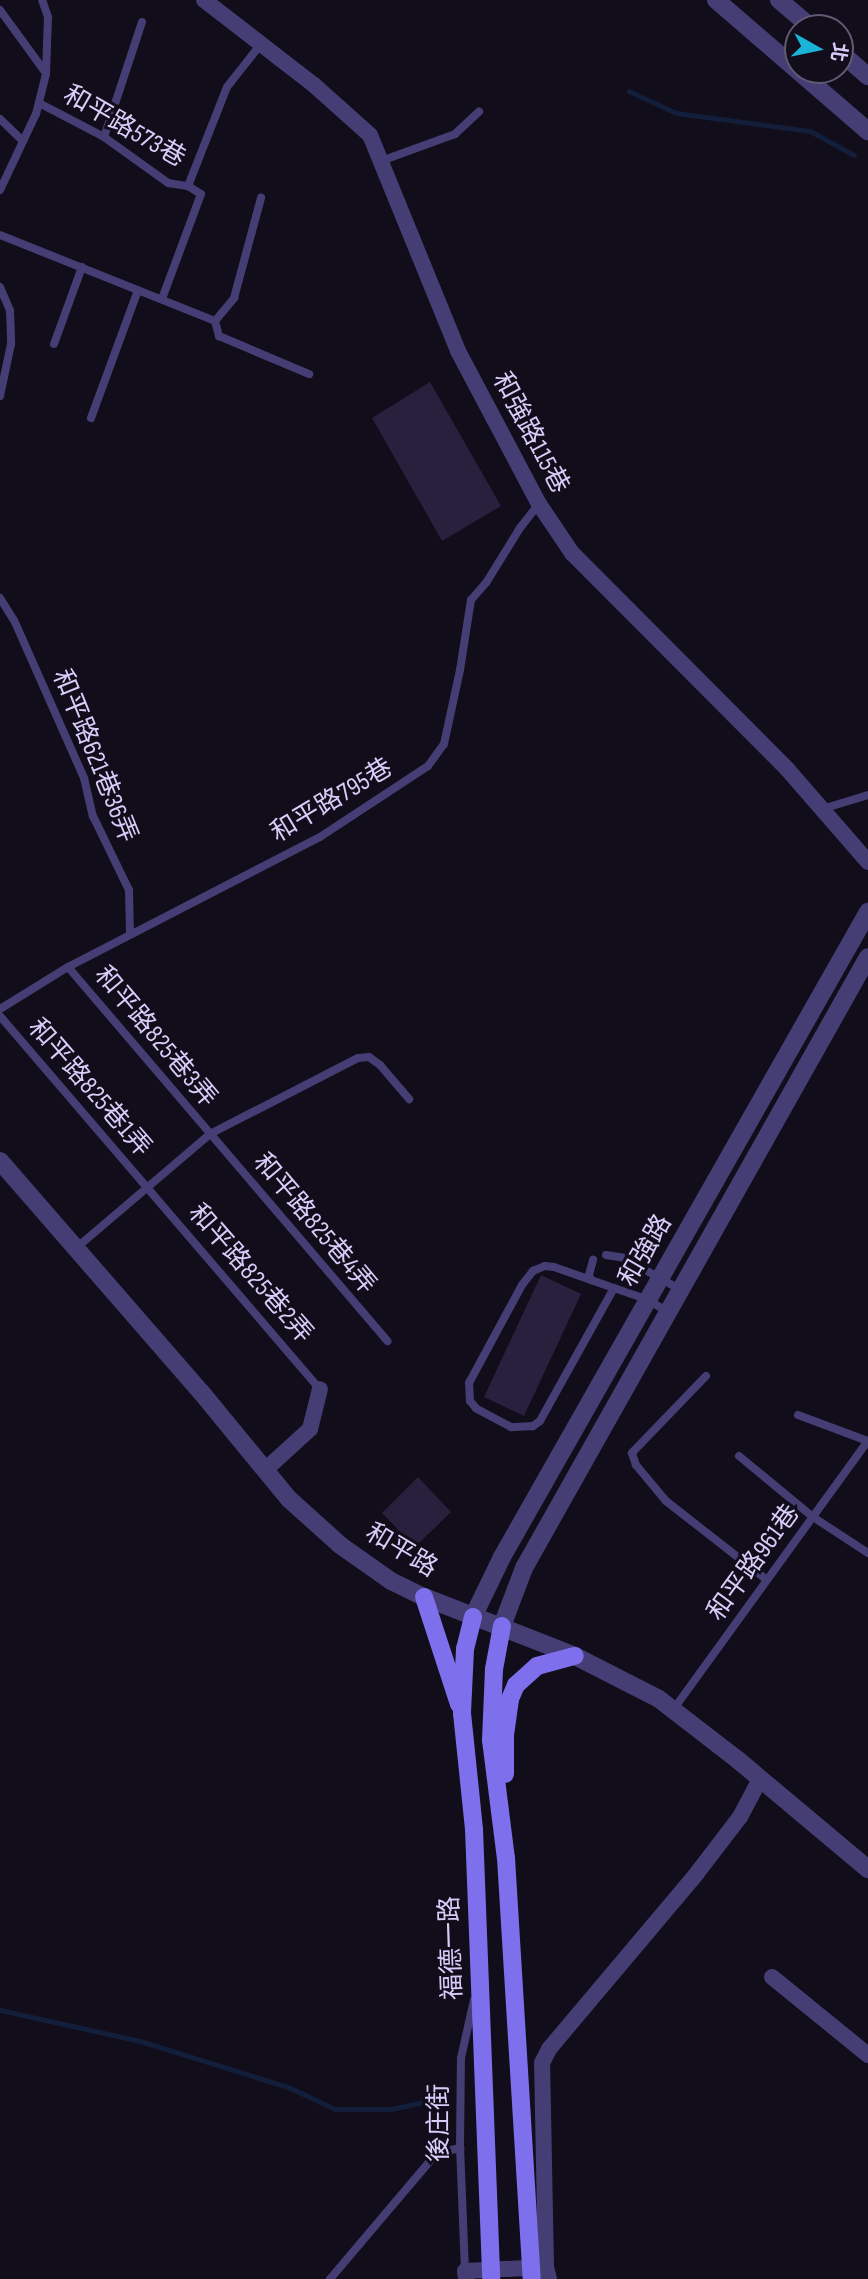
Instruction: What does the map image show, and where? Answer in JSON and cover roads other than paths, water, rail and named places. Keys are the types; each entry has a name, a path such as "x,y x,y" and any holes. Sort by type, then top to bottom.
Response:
{"main road":[{"path":"424,1597 462,1713"},
{"name":"福德一路","path":"473,1617 465,1649 462,1713 474,1829 491,2274"},
{"path":"502,1626 494,1669 491,1740 506,1858 539,2273"},
{"path":"506,1858 505,1735 510,1699 516,1685 537,1666 576,1656"}],"street":[{"name":"和強路115巷","path":"204,0 370,135 458,351 539,504 572,553 788,770 868,862"},
{"path":"716,0 868,131"},
{"path":"779,0 795,14"},
{"path":"854,64 868,76"},
{"name":"和強路","path":"473,1617 502,1557 868,912"},
{"name":"和強路","path":"502,1626 524,1568 868,957"},
{"name":"和平路","path":"0,1161 289,1499 340,1545 391,1581 473,1617 576,1656 674,1710 868,1869"},
{"path":"265,1470 310,1429 320,1389"},
{"path":"465,2275 539,2273 542,2063 550,2049 697,1873 740,1816 760,1779"},
{"path":"772,1977 868,2055"}],"lane":[{"name":"和平路573巷","path":"0,190 39,103 46,74 48,17 42,0"},
{"path":"0,10 46,74"},
{"path":"104,137 142,22"},
{"path":"162,299 201,194 188,186 227,87 261,44"},
{"name":"和平路573巷","path":"39,103 104,137 168,183 188,186"},
{"path":"381,160 455,134 479,112"},
{"path":"0,119 23,141"},
{"path":"215,321 234,298 261,198"},
{"path":"0,235 215,321"},
{"path":"54,344 82,267"},
{"path":"0,287 10,310 11,344 0,396"},
{"path":"91,418 138,290"},
{"path":"215,321 219,336 309,374"},
{"name":"和平路795巷","path":"0,1009 68,967 320,837 428,766 444,744 471,600 539,504"},
{"name":"和平路621巷36弄","path":"0,598 14,620 84,778 93,816 129,890 130,934"},
{"path":"822,809 868,795"},
{"name":"和平路825巷3弄","path":"68,967 210,1134"},
{"name":"和平路825巷1弄","path":"0,1016 147,1187"},
{"path":"75,1248 210,1134 358,1058 369,1057 380,1065 409,1100"},
{"name":"和平路825巷4弄","path":"210,1134 387,1341"},
{"name":"和平路825巷2弄","path":"147,1187 320,1389"},
{"path":"606,1255 624,1258 681,1290"},
{"path":"591,1280 589,1275 593,1260"},
{"path":"614,1288 540,1421 533,1426 511,1427 476,1408 470,1401 469,1383 526,1279 533,1271 545,1266 591,1280 614,1288 648,1300 668,1312"},
{"path":"706,1376 632,1453 636,1465 666,1502 767,1580"},
{"path":"798,1415 868,1441"},
{"name":"和平路961巷","path":"674,1710 868,1441"},
{"path":"739,1456 813,1517 868,1553"},
{"name":"後庄街","path":"465,2275 460,2148 461,2058 480,1977"},
{"path":"330,2279 437,2152 460,2148"}],"waterway":[{"path":"629,91 676,113 810,131 854,155"},
{"path":"0,2010 140,2041 288,2087 335,2109 391,2109 433,2100"}]}
